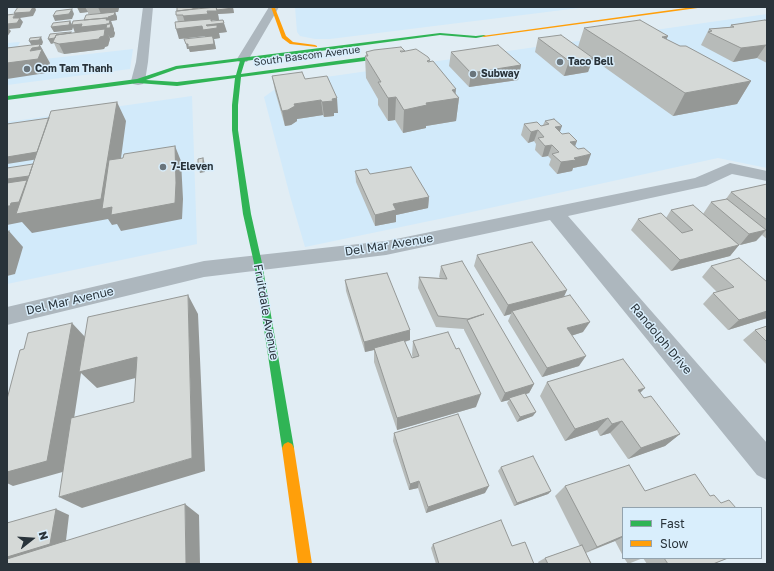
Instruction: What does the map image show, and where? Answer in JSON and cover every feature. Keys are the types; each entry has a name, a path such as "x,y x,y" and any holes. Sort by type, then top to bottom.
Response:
{"main road":[{"path":"274,7 284,37 292,43 330,48"},
{"name":"South Bascom Avenue","path":"7,98 138,81 176,68 243,59 440,34 476,37 703,7"},
{"name":"South Bascom Avenue","path":"458,45 476,37"},
{"name":"South Bascom Avenue","path":"138,81 177,84 408,54"},
{"name":"Fruitdale Avenue","path":"243,59 238,76 235,105 235,130 247,214 258,263 283,411 305,564"}],"street":[{"path":"138,81 142,62 148,7"},
{"path":"243,59 274,7"},
{"name":"Del Mar Avenue","path":"7,316 204,270 386,248 700,182 730,168 767,176"},
{"name":"Randolph Drive","path":"555,213 767,465"}],"shaded area":[{"path":"295,7 587,7 330,39 315,39 300,36 297,32"},
{"path":"767,14 767,168 718,158 305,247 264,97 284,83"},
{"path":"20,42 9,63 133,49 130,69 7,85 7,43"},
{"path":"192,96 197,244 7,284 7,122"}],"building":[{"path":"18,7 33,7 30,12 14,13"},
{"path":"177,7 193,7 193,9 177,11"},
{"path":"216,7 217,11 207,11 208,14 183,16 176,15 176,11"},
{"path":"216,7 233,7 233,8 217,10"},
{"path":"72,9 69,14 53,16 56,11"},
{"path":"115,12 114,15 108,17 107,19 84,20 86,15"},
{"path":"15,14 13,18 20,18 17,23 7,24 7,15"},
{"path":"107,18 106,20 110,20 109,24 81,27 82,24 72,25 73,21"},
{"path":"211,19 211,21 223,20 224,23 206,25 217,25 217,28 203,30 202,26 176,29 175,22"},
{"path":"640,20 668,36 662,37 680,46 686,46 751,81 685,93 584,28"},
{"path":"765,20 767,21 767,45 741,48 708,32 712,31 709,29 734,27 731,25"},
{"path":"70,21 69,25 51,27 53,23"},
{"path":"107,24 111,24 110,28 106,28"},
{"path":"105,29 104,36 100,37 99,39 59,44 53,42 56,35"},
{"path":"71,32 56,35 55,38 48,39 50,34"},
{"path":"561,35 593,58 569,61 538,38"},
{"path":"212,36 214,44 188,47 188,44 186,44 184,39"},
{"path":"41,37 39,40 29,41 30,38"},
{"path":"40,44 39,47 32,48 30,51 42,49 38,59 7,63 7,48"},
{"path":"498,45 521,65 471,73 451,52"},
{"path":"401,47 405,51 400,51 401,52 416,49 428,57 430,60 427,61 428,62 433,61 456,89 452,90 459,98 426,103 427,105 404,110 396,97 388,98 378,82 381,82 365,56 368,56 366,52"},
{"path":"302,72 305,79 327,76 337,98 332,99 333,101 322,102 321,100 294,104 295,106 288,110 282,111 272,76"},
{"path":"117,102 101,199 16,214 51,111"},
{"path":"49,118 37,152 7,157 7,124"},
{"path":"554,119 562,126 555,127 562,134 569,133 577,141 570,142 578,149 584,148 591,154 574,158 576,160 561,162 552,154 559,152 552,145 545,146 538,138 544,137 538,130 531,132 524,124 537,122 541,126 549,124 545,121"},
{"path":"175,146 175,203 111,215 112,207 102,209 109,160 123,158 124,154"},
{"path":"203,158 203,166 198,167 198,159"},
{"path":"33,164 29,176 7,179 7,168"},
{"path":"411,167 429,197 393,204 396,210 375,215 355,171 367,169 370,174"},
{"path":"27,180 19,202 11,203 10,206 7,206 7,183"},
{"path":"767,184 767,220 731,192"},
{"path":"727,199 766,230 749,234 711,202"},
{"path":"693,205 739,245 680,260 638,219 661,213 682,233 693,230 671,210"},
{"path":"532,242 567,290 508,305 477,255"},
{"path":"739,258 767,282 767,311 739,320 713,293 734,287 711,266"},
{"path":"462,261 534,384 505,393 467,320 484,314 468,319 438,316 419,277 447,279 441,266"},
{"path":"387,273 410,330 364,342 345,280"},
{"path":"188,295 192,458 59,497 71,418 134,402 137,357 79,372 88,317"},
{"path":"570,295 590,322 567,328 586,356 547,368 512,311"},
{"path":"72,323 47,461 7,472 7,399 20,350 24,349 28,333"},
{"path":"767,326 767,342 755,330"},
{"path":"448,332 456,349 459,348 481,394 397,418 374,348 404,340 412,358 419,356 413,341"},
{"path":"623,359 645,388 638,390 644,398 651,396 680,434 641,448 622,421 612,424 608,418 575,429 547,382"},
{"path":"525,393 536,412 520,417 509,398"},
{"path":"458,414 489,486 428,507 419,481 410,484 394,433"},
{"path":"533,456 551,491 517,503 501,467"},
{"path":"629,465 645,491 695,474 710,496 714,495 721,503 729,500 735,507 622,507 622,536 597,547 565,486"},
{"path":"185,504 186,564 7,564 7,559"},
{"path":"56,509 50,544 7,557 7,523"},
{"path":"501,520 512,546 525,542 534,564 439,564 433,544"},
{"path":"582,545 591,564 548,564 545,558"},
{"path":"665,559 726,559 713,564 668,564"}],"traffic: fast":[{"path":"138,81 176,68 440,34 476,37 484,36"},
{"path":"7,98 138,81 177,84 395,55"},
{"path":"243,59 238,76 235,105 235,130 247,214 258,263 288,448"}],"traffic: slow":[{"path":"484,36 703,7"},
{"path":"273,8 284,37 292,43 315,46"},
{"path":"288,448 305,564"}],"place":[{"name":"Taco Bell","path":"560,62"},
{"name":"Com Tam Thanh","path":"27,69"},
{"name":"Subway","path":"473,74"},
{"name":"7-Eleven","path":"163,167"}]}
